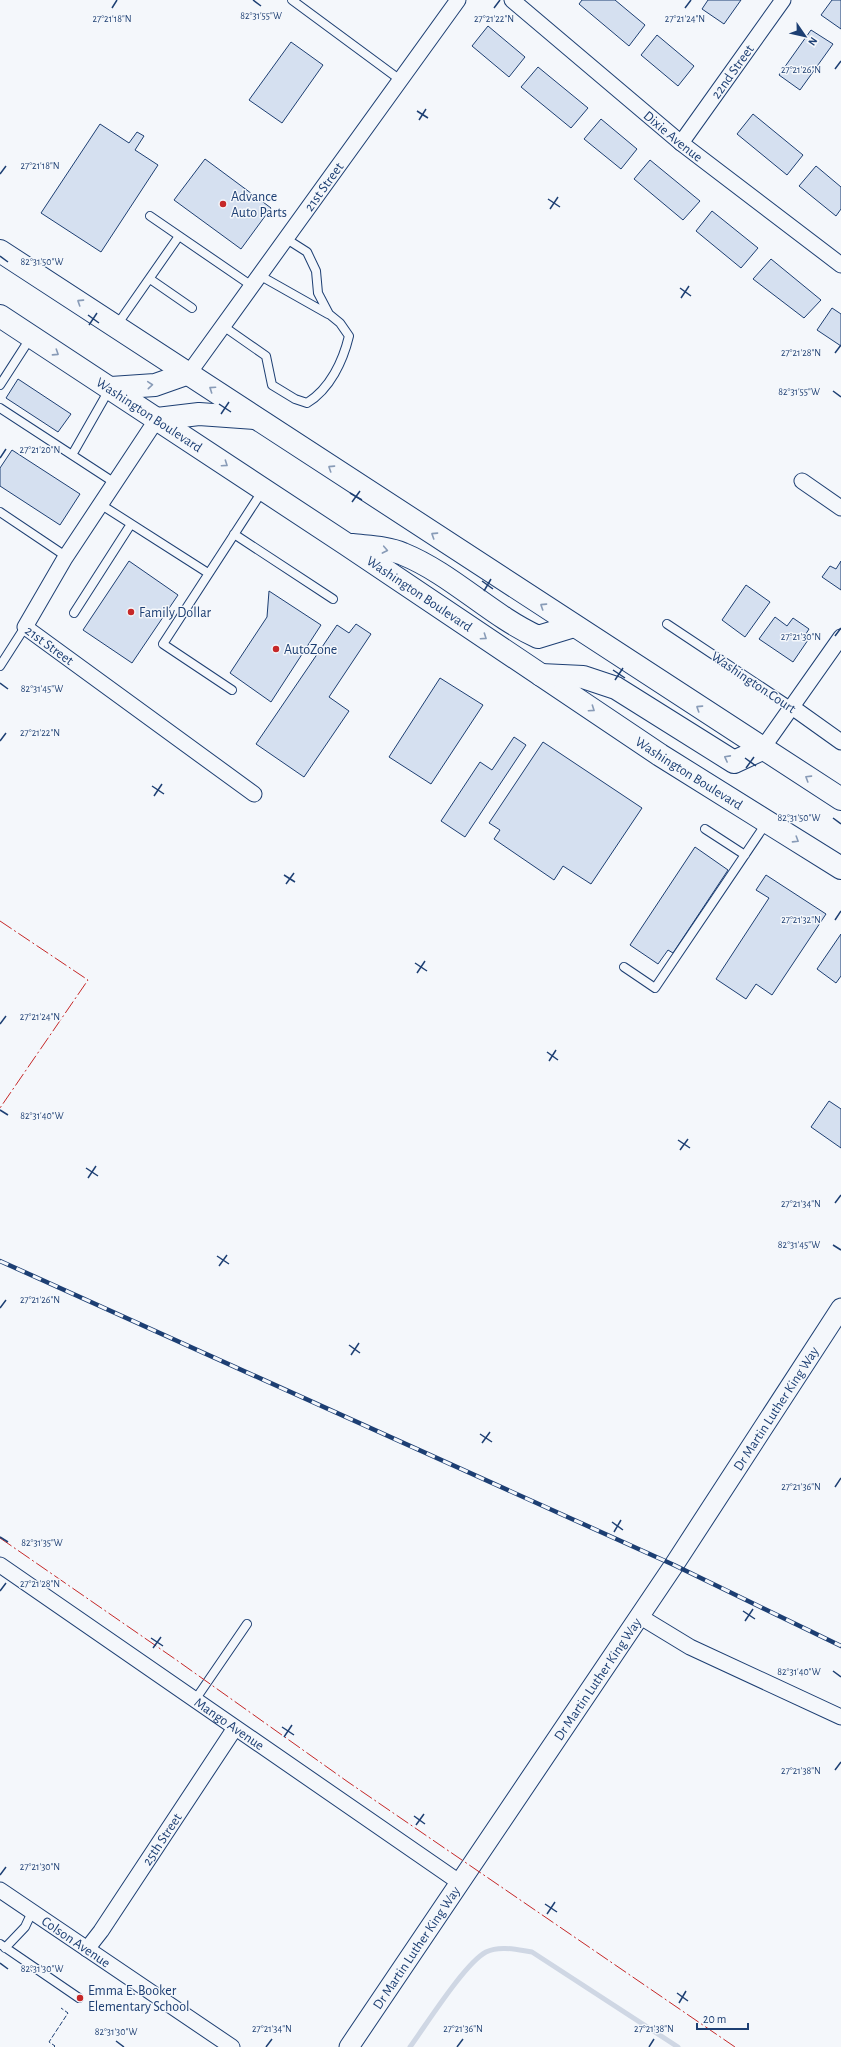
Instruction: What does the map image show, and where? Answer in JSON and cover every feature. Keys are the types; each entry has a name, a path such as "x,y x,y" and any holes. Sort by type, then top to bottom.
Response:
{"main road":[{"path":"0,251 189,373 762,749 841,799"},
{"name":"Washington Boulevard","path":"0,316 346,544 660,755 841,868"},
{"path":"111,388 155,385 189,373"},
{"path":"157,419 199,414 256,418"},
{"path":"346,544 402,553 437,572 519,628 538,636 574,626"},
{"path":"541,675 583,677 616,688 734,762 762,749"}],"street":[{"name":"21st Street","path":"189,373 399,79 458,0"},
{"name":"Dixie Avenue","path":"512,0 681,143 841,265"},
{"name":"22nd Street","path":"681,143 783,0"},
{"name":"21st Street","path":"157,419 66,557 25,627 254,794"},
{"path":"802,481 841,508"},
{"path":"762,749 841,637"},
{"name":"Washington Court","path":"792,707 841,742"},
{"name":"Dr Martin Luther King Way","path":"349,2047 674,1565 841,1308"},
{"name":"Mango Avenue","path":"2,1571 195,1700 459,1882"},
{"path":"639,1616 690,1647 841,1717"},
{"name":"25th Street","path":"87,1949 101,1931 235,1728"},
{"name":"Colson Avenue","path":"0,1890 232,2047"}],"lane":[{"path":"292,0 399,79"},
{"path":"150,216 179,236 255,280 329,314 340,323 349,336 344,357 319,395 307,403 295,399 272,385 266,356 223,326"},
{"path":"117,326 179,236"},
{"path":"285,238 307,252 316,271 318,293 329,314"},
{"path":"150,278 192,308"},
{"path":"0,385 31,337"},
{"path":"72,455 111,388"},
{"path":"0,408 115,483"},
{"path":"232,690 162,644 263,489"},
{"path":"100,504 208,573"},
{"path":"0,512 66,557"},
{"path":"74,613 131,524"},
{"path":"234,534 333,599"},
{"name":"Washington Court","path":"667,624 792,707"},
{"path":"0,666 25,627"},
{"path":"624,967 655,988 767,822"},
{"path":"705,829 745,855"},
{"path":"195,1700 247,1624"},
{"path":"32,1912 25,1927 3,1946 79,1998"}],"building":[{"path":"582,0 615,0 645,25 629,46 579,4"},
{"path":"708,0 741,0 724,24 702,9"},
{"path":"832,0 841,0 841,29 821,15"},
{"path":"488,26 525,57 509,77 472,46"},
{"path":"811,30 833,44 800,90 779,75"},
{"path":"657,35 694,66 678,86 641,55"},
{"path":"291,42 323,65 282,123 249,100"},
{"path":"538,67 588,108 571,128 521,87"},
{"path":"753,114 803,155 787,175 737,134"},
{"path":"601,119 637,149 621,169 584,139"},
{"path":"100,124 129,143 137,132 144,136 135,150 158,165 101,252 41,213"},
{"name":"Advance Auto Parts","path":"205,159 271,208 241,249 174,200"},
{"path":"650,160 700,201 683,220 634,179"},
{"path":"816,166 841,187 841,209 836,216 799,186"},
{"path":"712,211 758,248 741,268 696,231"},
{"path":"771,259 821,300 804,318 753,279"},
{"path":"832,308 841,314 841,346 817,330"},
{"path":"18,379 71,414 58,432 6,398"},
{"path":"12,450 80,494 60,525 0,486 0,468"},
{"name":"Family Dollar","path":"129,561 178,595 132,663 83,630"},
{"path":"841,561 841,590 822,577 830,566 836,569"},
{"path":"746,585 770,602 745,637 722,620"},
{"name":"AutoZone","path":"269,591 321,625 271,702 230,673 267,617"},
{"path":"775,617 787,626 793,618 809,629 804,637 808,640 793,662 759,639"},
{"path":"356,624 371,634 329,697 349,711 304,777 256,744 337,625 349,633"},
{"path":"440,678 483,705 431,784 389,757"},
{"path":"514,737 526,745 465,837 441,821 480,762 492,770"},
{"path":"543,742 642,808 591,884 563,866 554,880 494,839 500,830 489,823"},
{"path":"695,847 728,870 673,953 668,950 658,964 630,945"},
{"path":"766,875 826,914 772,995 756,984 746,999 716,979 769,898 756,890"},
{"path":"841,934 841,976 836,983 817,969"},
{"path":"829,1101 841,1109 841,1148 811,1127"}],"waterway":[{"path":"410,2047 446,1995 477,1958 491,1950 503,1948 532,1952 678,2047"}],"railway":[{"path":"0,1261 674,1565 841,1646"}],"fence":[{"path":"54,2047 55,2046 49,2042 68,2013 61,2008"}],"power":[{"path":"0,921 88,980 0,1108"},
{"path":"0,1538 175,1659 348,1782 735,2047"}],"place":[{"name":"Advance Auto Parts","path":"223,204"},
{"name":"Family Dollar","path":"131,612"},
{"name":"AutoZone","path":"276,649"},
{"name":"Emma E. Booker Elementary School","path":"80,1998"}]}
